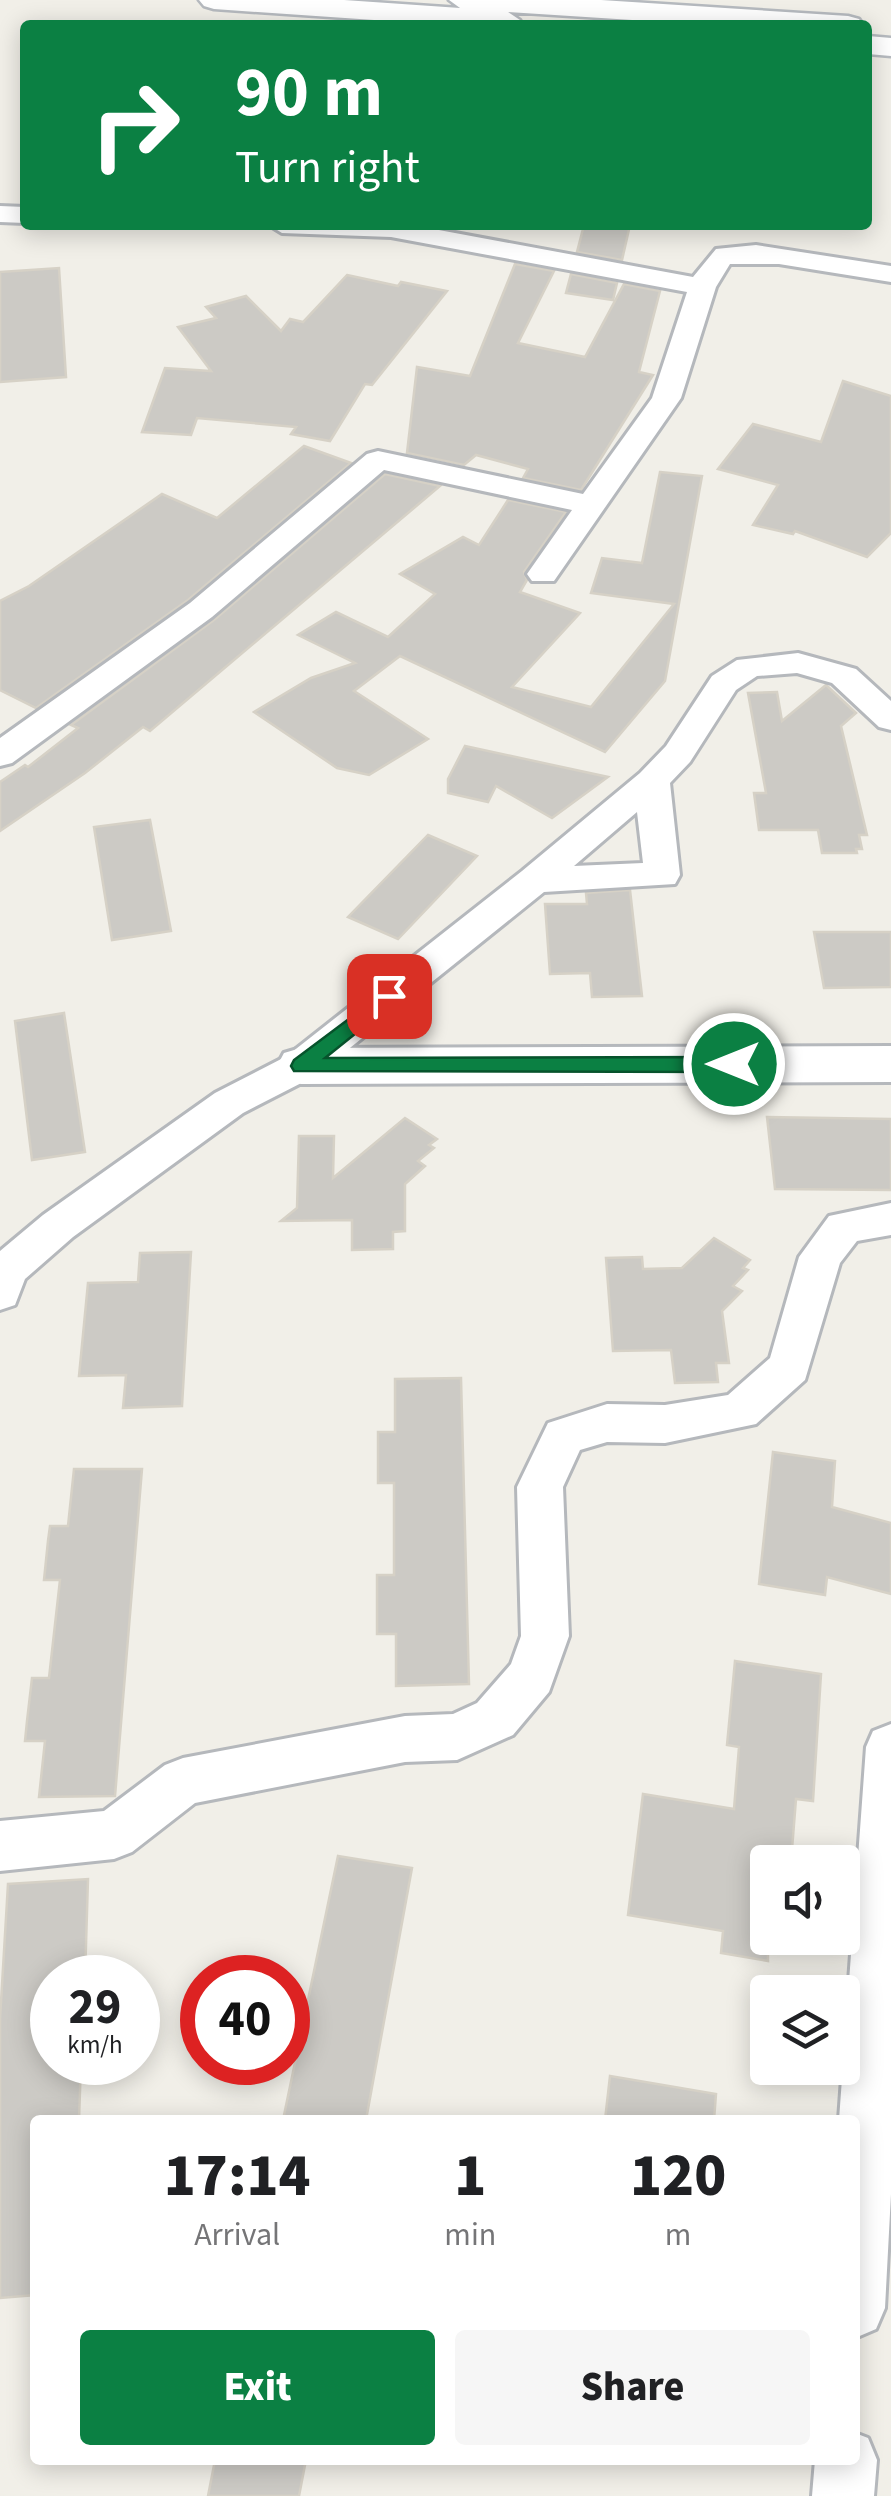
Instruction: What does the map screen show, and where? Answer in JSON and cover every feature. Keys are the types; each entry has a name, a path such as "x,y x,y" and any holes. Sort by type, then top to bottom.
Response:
{"main road":[{"path":"214,0 501,20"},
{"path":"464,0 771,20"}],"street":[{"path":"396,230 702,286"},
{"path":"543,574 666,398 702,286 714,264 728,254 752,253 891,274"},
{"path":"0,755 201,610 378,460 591,506"},
{"path":"0,1293 5,1271 58,1226 229,1103 301,1066 535,880 652,781 678,754 724,683 748,667 798,663 844,676 891,719"},
{"path":"535,880 662,875 652,781"},
{"path":"301,1066 891,1064"},
{"path":"0,1846 114,1835 183,1782 404,1739 456,1737 495,1719 532,1676 546,1636 540,1488 564,1436 607,1423 665,1424 740,1412 790,1368 820,1258 844,1227 891,1219"},
{"path":"860,2251 883,1988 891,1746"},
{"path":"844,2496 846,2465"}],"building":[{"path":"583,230 629,230 622,260 577,252"},
{"path":"515,264 554,271 518,343 585,357 624,284 660,291 639,372 653,375 581,490 523,478 528,469 476,455 464,465 407,453 417,367 470,376"},
{"path":"59,268 66,377 0,382 0,272"},
{"path":"571,274 617,283 613,300 566,293"},
{"path":"347,275 447,291 372,385 365,384 330,441 291,434 296,427 197,418 191,435 142,432 165,368 211,371 178,327 216,318 206,307 246,296 281,331 290,319 303,322"},
{"path":"843,381 891,396 891,533 867,557 795,531 793,534 753,525 778,485 718,469 753,424 821,442"},
{"path":"304,446 351,463 188,600 36,708 0,690 0,601 29,586 162,494 217,518"},
{"path":"660,472 702,476 665,681 605,752 400,656 354,691 428,739 369,775 337,768 254,712 311,678 355,663 298,635 336,612 388,637 435,594 400,574 463,537 479,545 508,500 566,512 524,572 527,580 520,592 580,613 512,687 591,707 674,604 591,593 602,558 642,563"},
{"path":"385,474 440,486 150,731 143,727 85,773 0,831 0,782 25,765 28,767 78,728 71,725 214,620"},
{"path":"826,685 856,713 841,726 867,835 859,835 862,849 856,849 857,853 822,853 818,830 759,830 754,793 766,793 748,693 777,692 782,721"},
{"path":"465,746 608,777 552,818 496,786 488,802 448,793 448,779"},
{"path":"150,820 171,931 112,940 94,827"},
{"path":"428,835 477,856 398,939 348,917"},
{"path":"630,890 642,996 592,997 590,973 550,974 545,904 587,904 586,893"},
{"path":"814,932 891,932 891,987 824,988"},
{"path":"64,1013 85,1152 32,1160 15,1021"},
{"path":"767,1117 891,1119 891,1190 775,1189"},
{"path":"405,1118 437,1139 429,1145 434,1148 418,1161 425,1166 405,1184 405,1231 393,1232 393,1249 352,1250 352,1220 281,1221 297,1208 299,1136 334,1136 333,1178"},
{"path":"714,1238 750,1260 743,1268 748,1270 733,1286 742,1291 722,1311 729,1363 716,1363 718,1382 675,1383 671,1350 613,1351 606,1258 642,1257 643,1269 682,1268"},
{"path":"191,1252 182,1406 123,1408 126,1375 79,1376 88,1283 138,1282 140,1253"},
{"path":"461,1378 469,1684 396,1686 396,1634 377,1634 377,1575 394,1575 394,1483 378,1483 378,1432 395,1432 395,1379"},
{"path":"773,1452 835,1461 832,1507 891,1523 891,1594 827,1577 825,1595 759,1584"},
{"path":"74,1469 142,1469 115,1796 39,1797 45,1741 25,1741 27,1721 32,1678 49,1678 60,1580 44,1580 48,1541 50,1526 68,1526"},
{"path":"735,1661 821,1674 813,1801 796,1799 792,1845 750,1845 750,1955 768,1955 768,1961 721,1953 723,1931 628,1915 643,1794 734,1809 739,1747 727,1745"},
{"path":"338,1856 412,1868 367,2115 284,2115 290,2085 310,2085 310,1990"},
{"path":"88,1879 86,1955 30,1955 30,2085 80,2085 79,2115 30,2115 30,2295 0,2298 0,2019 8,1884"},
{"path":"610,2076 716,2094 714,2115 606,2115"},
{"path":"214,2465 305,2465 299,2496 208,2496"}],"route":[{"path":"389,996 301,1066 734,1064"}]}
